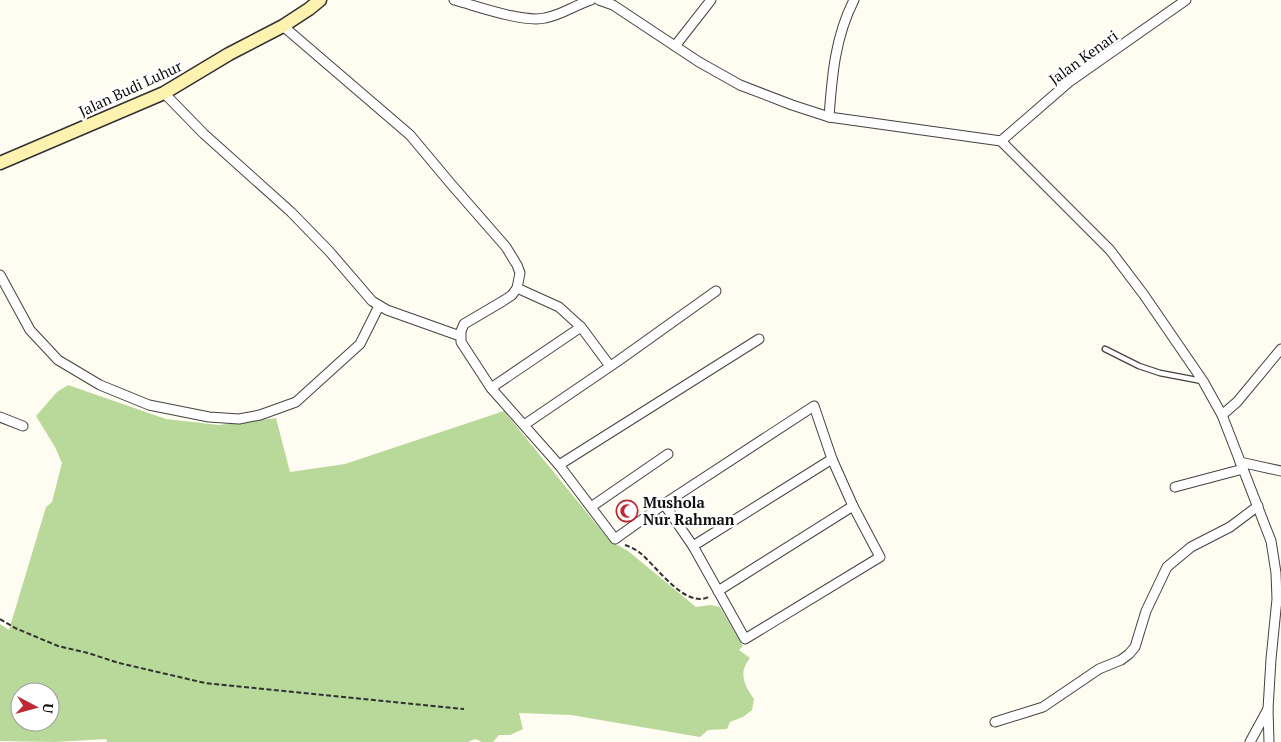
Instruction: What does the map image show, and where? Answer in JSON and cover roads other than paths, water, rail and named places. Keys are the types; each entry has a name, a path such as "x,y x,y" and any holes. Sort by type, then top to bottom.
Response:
{"main road":[{"name":"Jalan Budi Luhur","path":"0,164 164,93 230,54 283,26 320,0"}],"street":[{"path":"454,0 528,19 542,19 559,15 570,7 591,0"},
{"path":"599,0 613,5 699,62 740,85 792,105 829,116 1001,141 1110,250 1144,295 1203,382 1222,415 1271,540 1276,573 1277,599 1268,709 1269,742"},
{"path":"675,46 710,0"},
{"path":"829,116 834,56 843,24 854,0"},
{"name":"Jalan Kenari","path":"1001,141 1069,82 1186,0"},
{"path":"283,26 410,135 506,247 520,273 518,288 512,295 464,324 460,336 464,348 490,388 559,465 615,539 664,504 814,406 832,459 853,506 880,557 745,639 693,546 664,504"},
{"path":"164,93 204,134 291,212 329,251 372,301 387,310 460,336"},
{"path":"0,275 30,330 58,360 100,385 149,406 208,417 239,419 260,415 296,402 360,344 379,306"},
{"path":"518,288 559,306 581,326 610,366"},
{"path":"524,425 716,292"},
{"path":"490,388 581,326"},
{"path":"559,465 759,339"},
{"path":"1222,415 1237,402 1281,349"},
{"path":"0,417 23,426"},
{"path":"591,508 668,454"},
{"path":"693,546 832,459"},
{"path":"1175,487 1241,465 1281,470"},
{"path":"718,591 853,506"},
{"path":"995,722 1043,707 1090,674 1121,660 1129,654 1134,647 1146,611 1167,567 1191,547 1230,528 1258,506"},
{"path":"1250,742 1268,709"}],"lane":[{"path":"1105,349 1139,366 1160,373 1203,382"}],"place":[{"name":"Mushola Nur Rahman","path":"627,511"}]}
